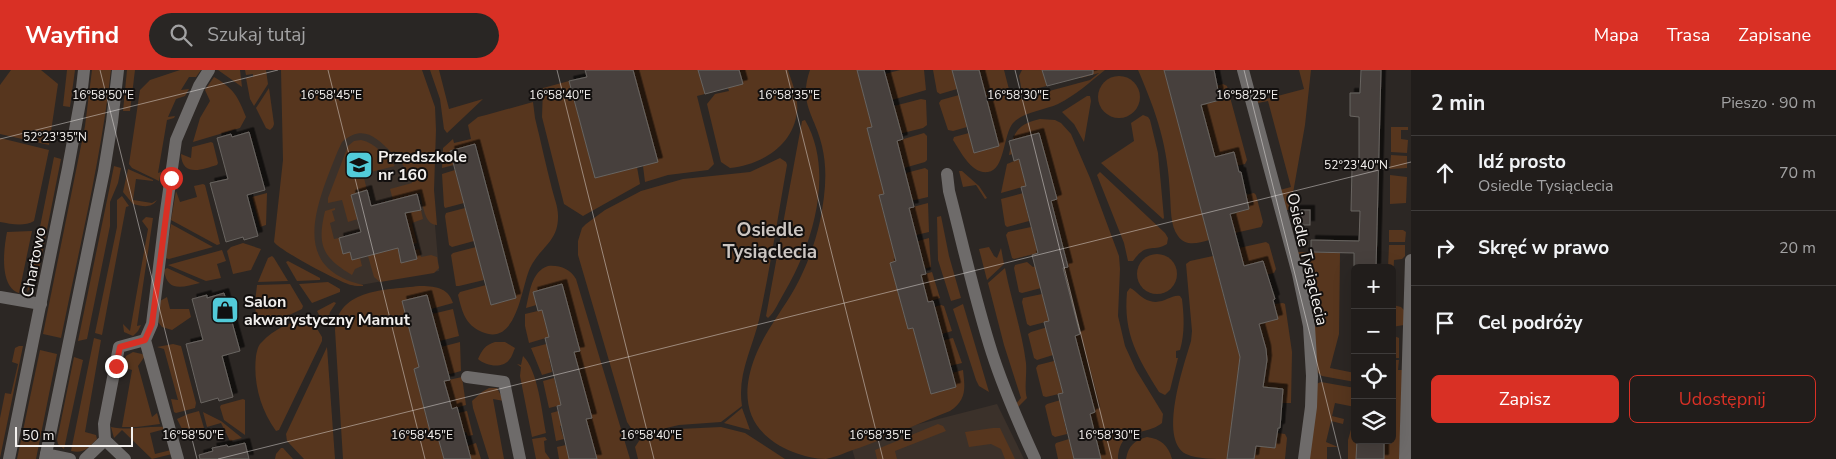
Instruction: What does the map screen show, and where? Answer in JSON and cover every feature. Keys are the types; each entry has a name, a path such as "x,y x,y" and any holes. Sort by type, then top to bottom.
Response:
{"street":[{"name":"Chartowo","path":"9,459 70,159 84,70"},
{"path":"70,459 46,457 104,171 118,70"},
{"path":"178,459 145,340 152,324 164,218 176,140 199,86 209,70"},
{"name":"Osiedle Tysiąclecia","path":"1243,70 1298,274 1309,326 1312,384 1304,459"},
{"path":"947,174 949,191 992,353 1014,416 1035,459"},
{"path":"1405,459 1411,260"},
{"path":"0,297 41,304"},
{"path":"125,459 105,440 104,424 120,347 145,340"},
{"path":"467,377 504,382 520,459"},
{"path":"85,459 105,440"}],"shaded area":[{"path":"11,70 41,70 58,84 49,145 0,134 0,85"},
{"path":"67,70 75,70 70,107 63,106"},
{"path":"92,70 111,70 96,171 61,338 43,334 85,126"},
{"path":"127,70 135,70 130,111 123,111"},
{"path":"180,70 201,70 196,77 189,77 181,90 189,89 185,96 176,99 168,117 175,116 167,120 158,173 161,172 159,181 132,168 129,164 140,90 150,80"},
{"path":"218,70 240,70 242,87"},
{"path":"245,70 266,70 268,84 254,106 250,99 246,78 253,77 253,74 246,75"},
{"path":"281,70 422,70 435,107 434,190 437,225 429,222 423,208 420,193 393,200 390,189 412,183 410,174 407,175 401,163 380,142 363,133 356,134 342,142 320,198 314,231 320,258 330,269 343,278 363,286 351,285 335,278 297,258 274,242 283,160"},
{"name":"Przedszkole nr 160","path":"300,70 417,70 432,191 439,271 355,286 292,253"},
{"path":"430,70 439,70 449,109 483,99 447,133 444,129 440,99"},
{"path":"633,70 698,70 705,94 697,96 714,164 708,170 668,175 645,182 643,166 657,161"},
{"path":"739,70 788,70 796,96 797,112 789,135 774,152 753,163 730,168 721,162 707,104 715,94 729,91 728,88"},
{"path":"810,70 857,70 872,127 867,128 884,194 879,196 896,261 890,263 908,329 913,328 931,394 956,387 952,373 963,370 964,382 962,398 956,407 950,411 870,444 826,459 801,455 778,445 757,426 748,402 750,373 755,357 763,339 803,272 816,238 822,212 825,165 819,135 807,101 806,92"},
{"path":"900,70 924,70 926,90 892,100 885,74"},
{"path":"933,70 952,70 957,89 940,94 937,92"},
{"path":"979,70 1004,70 1012,101 1090,80 1099,73 1081,78 1079,70 1105,70 1083,88 1058,104 1017,119 1007,135 998,165 994,170 982,172 972,166 953,140 954,137 969,133 974,153 999,146"},
{"path":"1022,70 1042,70 1047,86 1022,92 1019,76"},
{"path":"1138,70 1164,70 1209,240 1188,243 1175,232 1171,216 1169,177 1164,146 1151,101"},
{"path":"1299,70 1311,70 1305,125 1290,210 1286,210 1280,190 1291,187 1268,101 1258,103 1257,95 1263,90 1266,99 1304,89"},
{"path":"1119,76 1134,82 1140,97 1134,112 1119,118 1104,112 1098,97 1104,82"},
{"path":"214,77 234,93 246,117 240,128 193,142 200,118 210,101 205,90"},
{"path":"569,81 595,178 637,167 640,184 583,216 564,204 542,117 543,88"},
{"path":"1223,84 1227,86 1247,160 1245,164 1237,166 1233,152 1219,156 1217,166 1199,96 1203,95 1206,104 1220,100 1216,86"},
{"path":"269,88 274,124 270,130 266,128 256,108"},
{"path":"959,95 967,127 953,131 948,130 939,103 941,100"},
{"path":"1090,96 1091,101 1084,142 1074,124 1062,112"},
{"path":"921,99 926,100 927,125 923,128 895,135 894,106"},
{"path":"533,102 535,118 557,209 557,224 552,238 530,268 516,313 510,324 503,331 494,334 482,332 472,326 463,312 458,295 460,292 486,285 491,305 516,298 476,144 450,151 454,165 442,168 443,148 453,139 454,143 471,139 468,125 478,117"},
{"path":"1143,115 1150,120 1158,153 1163,219 1101,163 1134,141 1131,123"},
{"path":"1040,119 1055,120 1061,123 1071,134 1090,178 1119,256 1118,316 1125,346 1136,370 1163,414 1162,423 1148,430 1128,436 1123,441 1118,459 1101,459 1090,414 1095,412 1075,336 1080,334 1063,268 1068,266 1051,201 1057,199 1039,133 1014,140 1017,153 1009,155 1015,135 1017,131 1026,124"},
{"path":"805,120 814,140 818,162 817,208 804,253 775,310 768,318 766,316 802,121"},
{"path":"1391,127 1408,127 1408,130 1401,130 1401,139 1408,140 1407,153 1391,152"},
{"path":"924,133 927,136 927,160 904,168 897,141"},
{"path":"0,138 49,150 34,221 30,223 0,222"},
{"path":"361,140 376,147 395,166 363,174 367,190 351,195 358,219 348,222 342,200 328,203 328,198 348,146 354,141"},
{"path":"213,143 217,165 200,170 189,169 185,166 182,162 181,154 191,158 192,147"},
{"path":"1391,155 1407,156 1407,168 1390,169"},
{"path":"54,157 61,159 37,280 27,292"},
{"path":"780,158 787,165 759,320 743,373 742,406 721,422 679,425 641,434 631,428 627,422 578,255 578,241 582,228 605,210 641,191 683,179 750,172"},
{"path":"1019,159 1026,186 1001,193 1007,164"},
{"path":"114,166 121,168 118,183 110,202 110,226 87,339 78,341"},
{"path":"925,168 928,170 928,197 907,202 904,189 909,188 906,173"},
{"path":"128,169 153,180 136,179 133,200 152,203 157,200 155,203 146,206 133,204 123,192"},
{"path":"455,170 464,203 445,208 442,174"},
{"path":"959,171 962,171 979,186 987,198 985,199 976,185 963,187"},
{"path":"1100,172 1165,233 1168,238 1167,244 1158,248 1146,249 1133,261 1128,261 1124,243 1097,175"},
{"path":"1390,175 1407,177 1406,203 1390,204"},
{"path":"205,185 220,244 217,245 171,220 176,191 180,202 197,197 194,186"},
{"path":"1027,192 1031,206 1026,207 1029,221 1007,227 1005,225 1001,199"},
{"path":"267,193 266,225 260,227 252,197"},
{"path":"1254,193 1263,222 1261,227 1235,233 1228,205 1232,204 1234,213 1249,209 1245,195"},
{"path":"122,196 129,206 126,207 102,335 95,333 117,227 117,200"},
{"path":"928,203 929,232 916,235 909,208"},
{"path":"335,208 332,211 335,221 330,223 334,239 339,238 343,254 350,252 360,258 362,266 355,269 352,275 334,262 324,249 322,233 325,211"},
{"path":"465,208 474,241 452,247 449,245 446,213"},
{"path":"421,210 423,219 412,223 417,243 413,244 405,213"},
{"path":"941,216 949,256 961,298 951,301 938,260 937,217"},
{"path":"146,217 153,218 137,326 141,325 133,336 124,332 123,324 130,331 148,229 142,221"},
{"path":"171,224 213,247 169,259 165,258"},
{"path":"1031,227 1038,253 1012,258 1006,235 1008,232"},
{"path":"1389,230 1403,230 1406,232 1405,242 1389,242"},
{"path":"32,231 19,293 9,284 4,268 7,232"},
{"path":"929,238 931,267 919,270 916,257 921,255 918,241"},
{"path":"1266,242 1269,244 1276,269 1274,273 1266,275 1262,261 1248,265 1250,274 1246,275 1239,248"},
{"path":"243,243 261,249 251,270 233,274 227,251 231,247"},
{"path":"1389,245 1405,245 1405,256 1402,259 1394,260 1394,264 1388,264"},
{"path":"476,247 484,280 456,286 451,255"},
{"path":"989,247 997,258 1001,248 1004,264 987,280 979,249"},
{"path":"398,248 402,263 417,259 415,250 419,249 421,257 431,255 437,257 439,268 434,273 380,282 374,277 368,256"},
{"path":"222,250 226,261 217,264 221,278 206,281 168,265"},
{"path":"1298,252 1340,253 1339,334 1330,368 1351,372 1351,381 1322,376 1317,372 1314,326 1325,324 1313,266 1310,267 1308,257 1299,259"},
{"path":"1157,254 1171,260 1177,274 1171,288 1157,294 1143,288 1137,274 1143,260"},
{"path":"272,256 288,281 258,282 268,258"},
{"path":"1213,256 1240,357 1227,459 1190,456 1178,446 1174,433 1175,401 1192,331 1186,264 1190,261"},
{"path":"288,261 320,278 320,280 297,281 286,262"},
{"path":"1027,262 1033,267 1038,265 1041,288 1022,293 1019,292 1014,268 1015,265"},
{"path":"548,266 564,268 576,279 630,459 597,459 586,419 591,418 574,352 579,351 562,284 537,291 540,304 526,308 530,289 535,278 542,269"},
{"path":"167,268 200,283 182,287 172,285 166,277 164,270"},
{"path":"1005,268 1026,363 1027,398 1017,408 1015,405 1021,398 1004,345 988,283"},
{"path":"932,272 940,298 928,302 921,275"},
{"path":"328,282 340,289 340,292 312,303 299,284"},
{"path":"290,284 303,306 302,309 268,325 262,323 256,315 255,309 257,285"},
{"path":"419,286 440,288 448,294 453,303 431,309 427,295 403,301 419,367 414,369 431,435 437,434 444,459 343,459 335,330 338,316 345,306 366,294"},
{"path":"1130,288 1144,299 1150,301 1159,302 1177,296 1180,296 1182,299 1184,325 1182,344 1180,350 1176,351 1176,358 1178,358 1170,390 1165,395 1159,392 1145,368 1130,333 1126,307 1127,292"},
{"path":"1042,294 1049,321 1030,326 1027,324 1022,302 1023,298"},
{"path":"167,297 170,309 189,309 191,317 172,330 162,327 158,322 160,301"},
{"path":"334,302 336,303 330,312 327,326 325,326 317,311"},
{"path":"963,304 989,392 979,386 976,380 953,309"},
{"path":"1274,304 1285,304 1292,352 1291,403 1281,403 1282,389 1268,387 1267,396 1262,396 1267,360 1257,315"},
{"path":"944,306 952,331 942,334 939,320 933,322 929,308"},
{"path":"1396,306 1404,310 1404,325 1396,326"},
{"path":"453,309 459,336 440,341 432,314"},
{"path":"542,310 549,337 529,343 525,326 525,314"},
{"path":"306,316 310,317 322,337 322,341 279,430 276,431 270,423 259,395 255,366 257,350 271,333"},
{"path":"1051,326 1049,342 1053,355 1037,360 1034,358 1028,334"},
{"path":"1396,337 1399,338 1399,358 1396,358"},
{"path":"94,338 101,340 85,432 96,435 97,439 83,451 75,452 71,451"},
{"path":"953,338 962,363 950,366 944,340"},
{"path":"460,342 461,371 443,376 440,363 445,361 441,347"},
{"path":"495,342 505,342 515,348 512,356 506,363 494,366 478,359 484,348"},
{"path":"550,343 554,357 549,358 552,372 542,375 531,348"},
{"path":"173,344 181,346 196,403 195,408 176,413 174,412 171,399 178,400 164,349 157,347"},
{"path":"23,346 0,458 0,418 5,393 11,394 18,364 12,362 15,348"},
{"path":"327,347 335,459 304,459 287,441 286,434"},
{"path":"40,350 57,354 36,459 17,459"},
{"path":"133,352 145,356 138,366 152,417 157,413 160,424 122,427 132,370 122,367 126,356"},
{"path":"523,356 536,381 546,433 532,437 520,376 521,367 517,364 521,365"},
{"path":"74,357 83,360 64,449 58,444 57,440"},
{"path":"1396,360 1399,360 1398,370 1403,370 1399,459 1384,459 1384,444 1396,444"},
{"path":"1054,361 1063,393 1046,397 1043,396 1036,368 1038,365"},
{"path":"462,377 466,405 452,409 444,381"},
{"path":"554,378 561,405 549,408 543,381"},
{"path":"1321,382 1351,387 1351,406 1335,403 1332,416 1344,419 1343,424 1331,421 1326,442 1338,447 1327,447 1327,459 1309,459 1316,384"},
{"path":"489,388 497,388 504,401 493,399 504,459 489,459 473,408 472,401"},
{"path":"1064,399 1069,418 1064,420 1067,434 1055,437 1052,435 1045,406"},
{"path":"245,400 245,435 224,420 220,407 221,405"},
{"path":"997,404 1024,459 855,459 852,449 915,425"},
{"path":"742,408 750,430 724,423"},
{"path":"562,410 566,424 560,426 564,439 556,441 551,413"},
{"path":"199,411 204,428 191,432 182,429 177,419"},
{"path":"467,411 473,435 468,436 453,414"},
{"path":"203,412 221,421 242,438 230,441 221,423 207,427"},
{"path":"938,424 943,426 946,431 895,451 897,459 877,459 875,450"},
{"path":"111,427 125,429 164,427 165,429 150,433 155,454 171,450 172,454 152,459 122,430 114,438"},
{"path":"721,427 745,433 785,459 638,459 635,447 641,438 680,429"},
{"path":"1000,428 1015,459 1005,459 1001,449 991,444 969,447 965,432"},
{"path":"1351,430 1351,444 1357,444 1356,459 1348,459 1348,440"},
{"path":"1277,433 1285,434 1287,438 1285,459 1254,459 1257,437 1261,446 1275,448"},
{"path":"545,437 547,440 544,441 545,452 550,459 536,459 532,439"},
{"path":"1147,437 1163,443 1172,459 1126,459 1128,450 1133,444"},
{"path":"1069,439 1074,459 1058,459 1056,443"},
{"path":"476,443 481,459 471,459 467,446"},
{"path":"566,445 569,459 559,459 557,447"},
{"path":"281,448 293,459 275,459 276,454"}],"building":[{"path":"585,70 633,70 658,162 595,178 569,81 587,77"},
{"path":"698,70 739,70 743,84 705,94"},
{"path":"857,70 884,70 903,139 897,141 914,207 909,208 926,274 921,275 928,302 933,301 956,387 931,394 913,328 908,329 890,263 896,261 879,195 884,194 867,128 872,127"},
{"path":"952,70 979,70 999,146 974,153"},
{"path":"1042,70 1093,70 1093,74 1047,86"},
{"path":"1164,70 1214,70 1220,100 1201,105 1215,157 1234,152 1239,172 1241,172 1249,209 1230,214 1244,266 1263,261 1275,299 1273,300 1278,319 1259,324 1267,360 1263,387 1283,389 1280,428 1278,428 1275,448 1256,446 1254,459 1227,459 1240,357"},
{"path":"1361,70 1381,70 1376,264 1354,264 1354,253 1311,252 1311,240 1359,241 1360,211 1351,211 1352,168 1359,168 1359,117 1350,116 1350,93 1360,93"},
{"path":"249,132 265,190 247,195 258,236 244,240 243,237 226,242 210,183 228,179 217,138 231,134 232,137"},
{"path":"1039,133 1057,199 1051,201 1068,267 1063,268 1080,334 1075,336 1095,412 1090,414 1101,459 1074,459 1058,394 1063,393 1044,322 1049,321 1032,255 1038,253 1021,187 1026,186 1019,159 1014,161 1009,141"},
{"path":"475,144 516,298 491,305 450,151"},
{"path":"367,190 371,206 417,194 421,210 405,213 417,259 401,263 398,248 352,260 350,252 343,254 339,238 361,232 351,195"},
{"path":"1295,210 1310,210 1310,225 1295,225"},
{"path":"562,284 580,351 574,352 592,418 586,419 597,459 569,459 557,406 561,405 545,338 549,337 542,310 538,311 533,292"},
{"path":"224,293 240,351 222,356 233,397 219,401 218,398 201,403 186,344 203,340 192,299 207,295 207,298"},
{"path":"427,295 450,380 444,381 452,409 457,407 471,459 444,459 437,434 431,435 414,369 419,367 402,301"},
{"path":"245,443 249,459 200,459 199,455 213,451 212,448"},
{"path":"1357,444 1384,444 1384,459 1356,459"}],"place":[{"name":"Przedszkole nr 160","path":"359,165"},
{"name":"Salon akwarystyczny Mamut","path":"225,310"}],"district":[{"name":"Osiedle Tysiąclecia","path":"770,240"}],"route":[{"path":"116,366 120,347 145,340 152,324 164,218 171,178"}]}
